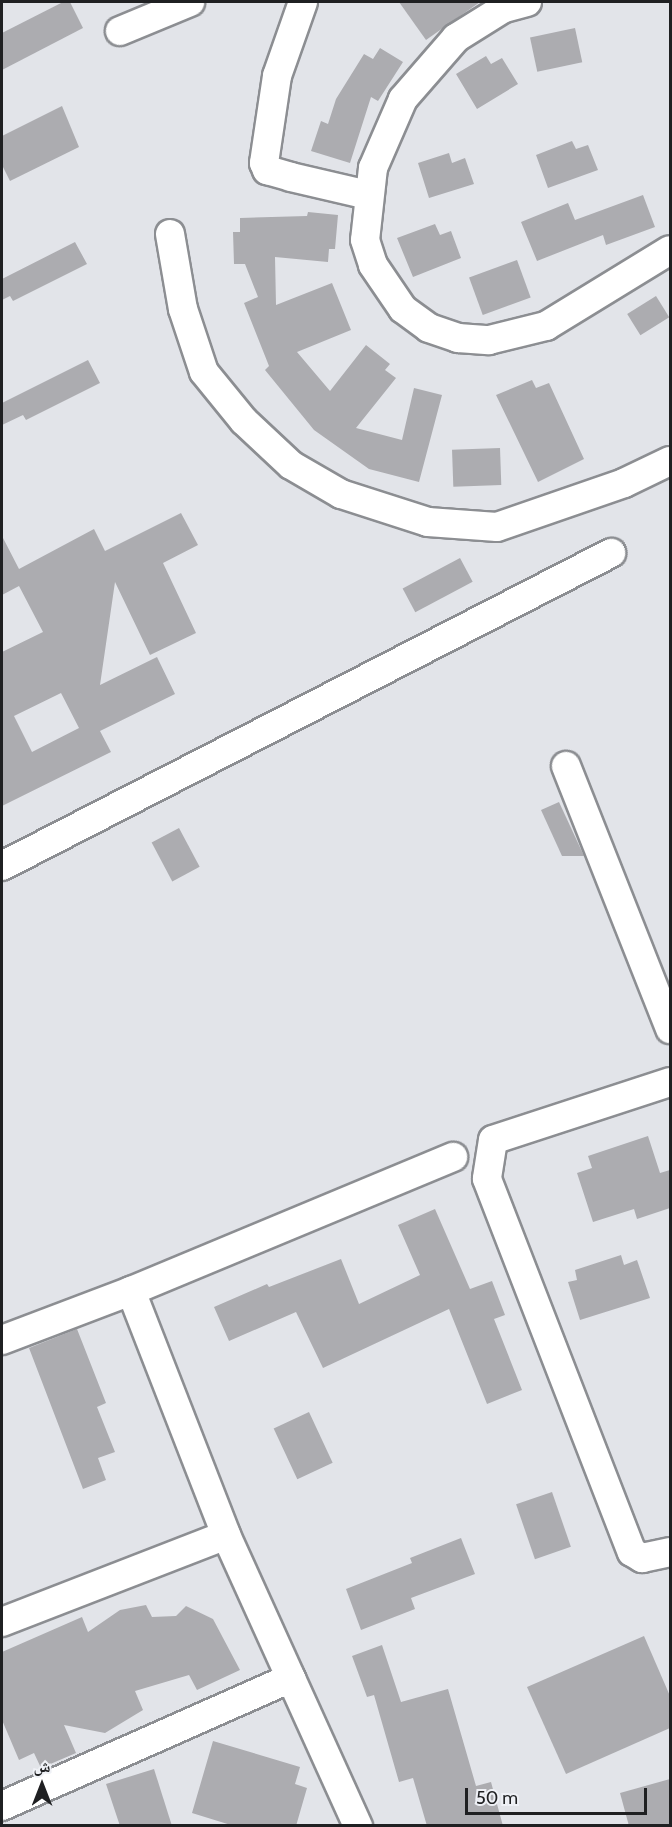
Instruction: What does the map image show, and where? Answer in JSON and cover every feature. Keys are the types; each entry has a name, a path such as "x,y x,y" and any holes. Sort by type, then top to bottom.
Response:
{"street":[{"path":"120,31 190,2"},
{"path":"303,2 277,76 264,163 267,170 369,195"},
{"path":"527,2 504,8 456,38 425,71 383,136 369,195 365,240 387,289 403,309 429,328 458,338 489,340 526,334 670,250"},
{"path":"170,234 183,309 204,372 244,422 291,465 341,494 428,522 497,527 624,483 670,461"},
{"path":"2,866 611,553"},
{"path":"566,766 670,1029"},
{"path":"670,1082 493,1140 487,1179 632,1552 642,1558 670,1552"},
{"path":"2,1340 131,1291 453,1156"},
{"path":"131,1291 226,1535 358,1826"},
{"path":"2,1622 226,1535"},
{"path":"2,1806 291,1678"}],"building":[{"path":"63,2 70,2 83,28 2,70 2,33"},
{"path":"399,2 480,2 426,40"},
{"path":"575,28 582,62 537,72 530,38"},
{"path":"380,48 403,62 378,101 371,97 350,163 311,151 321,121 328,124 336,99 364,54 373,59"},
{"path":"486,56 491,64 502,58 518,84 477,109 456,74"},
{"path":"62,106 79,147 10,181 2,165 2,136"},
{"path":"572,141 576,149 588,145 598,170 548,188 536,155"},
{"path":"449,153 452,163 465,158 474,184 429,198 418,163"},
{"path":"643,195 655,227 606,245 603,235 537,261 521,222 568,203 575,220"},
{"path":"308,212 338,215 335,249 329,249 328,262 275,257 276,305 332,283 351,330 297,352 330,391 366,345 390,364 385,370 396,378 356,428 402,440 414,388 442,395 419,482 369,469 314,430 265,370 269,366 244,303 258,297 245,264 234,264 233,232 240,232 240,218 307,216"},
{"path":"435,224 440,235 451,231 461,258 413,277 397,238"},
{"path":"75,242 87,264 13,301 10,296 2,300 2,279"},
{"path":"517,260 531,298 483,315 469,277"},
{"path":"656,296 669,317 640,335 627,314"},
{"path":"88,360 100,383 26,420 23,415 2,425 2,403"},
{"path":"532,380 536,388 549,383 584,459 538,482 496,395"},
{"path":"500,448 501,485 453,487 452,450"},
{"path":"181,513 198,545 163,563 196,633 150,655 115,582 100,685 157,657 175,694 100,731 111,752 2,806 2,652 43,632 19,586 2,595 2,536 19,569 94,529 105,551","holes":["61,693 79,728 32,752 14,716"]},
{"path":"460,558 473,582 415,612 403,589"},
{"path":"559,802 584,856 562,856 541,810"},
{"path":"179,828 200,867 172,881 152,843"},
{"path":"648,1136 660,1173 670,1170 670,1208 637,1219 634,1209 593,1222 577,1173 592,1168 588,1156"},
{"path":"435,1209 470,1289 492,1281 505,1315 494,1319 522,1390 487,1404 449,1309 323,1368 296,1312 229,1341 214,1307 267,1284 269,1287 341,1259 359,1304 420,1275 398,1225"},
{"path":"621,1255 624,1265 637,1260 650,1298 580,1320 568,1282 577,1280 575,1270"},
{"path":"77,1329 106,1403 97,1407 115,1452 98,1458 106,1480 83,1489 29,1348"},
{"path":"309,1412 333,1463 297,1479 274,1428"},
{"path":"552,1492 571,1547 535,1559 516,1504"},
{"path":"461,1538 475,1574 411,1598 415,1609 361,1630 346,1589 412,1563 410,1558"},
{"path":"146,1605 152,1617 176,1616 186,1606 213,1619 240,1670 197,1690 189,1675 135,1691 143,1710 105,1733 64,1725 76,1753 41,1768 34,1753 19,1760 2,1720 2,1652 82,1617 88,1632 120,1610"},
{"path":"644,1636 670,1696 670,1728 566,1774 527,1687"},
{"path":"382,1645 401,1702 448,1689 476,1786 491,1782 503,1826 427,1826 413,1778 399,1782 374,1695 367,1697 352,1656"},
{"path":"213,1741 300,1767 295,1784 307,1788 296,1826 234,1826 192,1813"},
{"path":"154,1769 172,1826 120,1826 106,1784"},
{"path":"670,1779 670,1826 629,1826 620,1793"}]}
